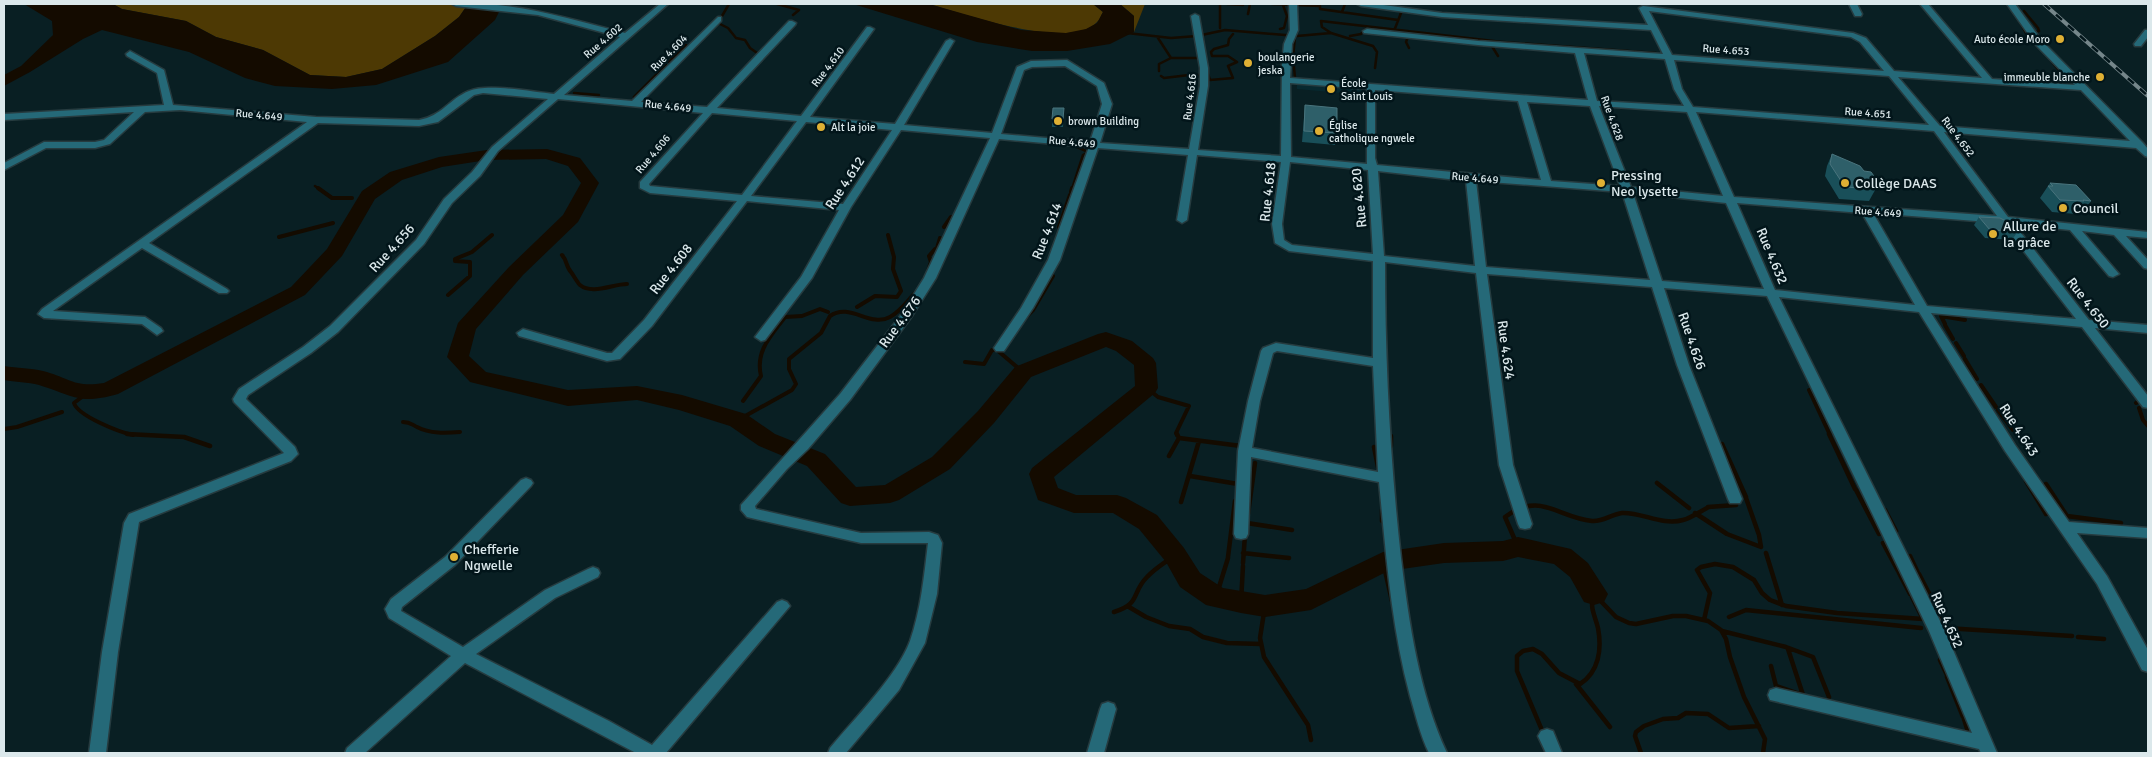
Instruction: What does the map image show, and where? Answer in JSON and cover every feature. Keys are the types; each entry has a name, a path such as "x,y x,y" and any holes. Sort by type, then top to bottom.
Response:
{"street":[{"path":"456,4 538,13 625,36"},
{"name":"Rue 4.602","path":"556,96 664,4"},
{"name":"Rue 4.618","path":"1293,4 1294,30 1288,44 1286,80 1286,159 1277,224 1279,241 1289,248 1480,270 1771,293 2148,329"},
{"path":"1361,4 1442,15 1653,28"},
{"path":"1853,4 1858,14"},
{"path":"1924,4 1989,81"},
{"path":"2011,4 2039,43 2148,154"},
{"name":"Rue 4.632","path":"1642,6 1668,57 1678,89 1690,109 1771,293 1938,631 1986,748"},
{"name":"Rue 4.632","path":"1642,6 1853,36 1862,40 1888,73"},
{"name":"Rue 4.616","path":"1182,220 1204,68 1194,16"},
{"name":"Rue 4.604","path":"635,103 718,19"},
{"path":"712,110 720,99 792,23"},
{"name":"Rue 4.610","path":"804,119 870,29"},
{"name":"Rue 4.653","path":"1367,31 1478,43 2083,88"},
{"path":"2138,44 2148,32"},
{"name":"Rue 4.612","path":"760,337 806,278 846,208 899,126 950,41"},
{"name":"Rue 4.628","path":"1579,51 1594,105 1627,191"},
{"path":"130,54 161,72 169,108"},
{"name":"Rue 4.676","path":"836,753 893,685 917,643 928,594 935,543 933,539 928,537 861,538 752,513 748,510 748,505 845,397 916,301 930,278 996,135 1020,69 1031,64 1062,62 1071,65 1098,82 1104,90 1106,111 1094,145"},
{"name":"Rue 4.652","path":"1888,73 1938,130 2005,220"},
{"path":"1286,80 1522,99 1547,184"},
{"name":"Rue 4.620","path":"1371,87 1370,158 1375,180 1379,258 1379,362 1385,478 1400,610 1414,680 1430,737 1438,753"},
{"name":"Rue 4.649","path":"4,117 169,108 316,120 419,123 440,118 472,93 478,91 899,126 1094,145 1286,159 1471,178 1731,200 2005,220 2148,235"},
{"name":"Rue 4.656","path":"97,753 110,652 131,523 141,515 236,478 291,454 290,450 242,404 239,398 243,392 307,350 334,329 420,242 448,201 483,165 495,149 556,96"},
{"name":"Rue 4.651","path":"1522,99 1594,105 1690,109 2140,145"},
{"path":"4,167 44,145 102,144 107,142 142,110"},
{"name":"Rue 4.606","path":"712,110 683,138 644,184 645,188 743,200"},
{"name":"Rue 4.608","path":"523,333 607,357 616,356 648,323 804,119"},
{"path":"157,331 145,321 44,314 316,120"},
{"name":"Rue 4.614","path":"1000,348 1027,308 1054,260 1094,145"},
{"name":"Rue 4.624","path":"1471,178 1480,270 1506,465 1525,524"},
{"name":"Rue 4.626","path":"1627,191 1683,366 1735,499"},
{"path":"743,200 846,208"},
{"name":"Rue 4.643","path":"1866,211 1923,309 2010,448 2102,580 2148,665"},
{"name":"Rue 4.650","path":"2005,220 2148,404"},
{"path":"2073,227 2113,274"},
{"path":"2117,232 2148,266"},
{"path":"142,243 223,291"},
{"path":"1241,534 1245,451 1254,401 1267,351 1276,347 1379,362"},
{"path":"1245,451 1385,478"},
{"path":"526,483 462,550 396,603 393,609 394,614 463,655 603,726 651,753"},
{"path":"2065,527 2148,533"},
{"path":"353,753 463,655 550,594 593,573"},
{"path":"655,753 782,606"},
{"path":"1776,695 1986,748"},
{"path":"1095,753 1108,709"},
{"path":"1547,736 1554,753"}],"shaded area":[{"path":"24,4 113,4 122,9 186,21 216,37 263,50 310,75 346,77 382,69 435,36 459,17 468,4 503,4 495,20 448,62 376,85 332,89 275,86 245,78 189,52 102,30 83,39 4,86 4,75 21,66 53,35 52,21"},
{"path":"113,4 468,4 459,17 435,36 382,69 346,77 310,75 263,50 216,37 186,21 122,9"},
{"path":"853,4 929,4 1021,30 1066,33 1086,29 1097,23 1103,12 1093,4 1120,4 1134,16 1134,32 1110,44 1067,51 1032,51 977,42"},
{"path":"929,4 1093,4 1103,12 1098,21 1084,30 1065,33 1041,32 990,22"},
{"path":"1120,4 1145,4 1134,32 1134,16"},
{"name":"École Saint Louis","path":"1297,83 1364,89 1364,95 1297,89"}],"building":[{"path":"1305,105 1337,108 1337,133 1304,131"},
{"path":"1053,108 1064,108 1063,119 1052,119"},
{"path":"1832,154 1860,166 1864,171 1871,172 1879,183 1871,183 1875,189 1845,187 1830,164"},
{"path":"2050,183 2076,185 2091,201 2060,200 2048,186 2053,186"},
{"path":"1979,217 2000,218 2012,224 2018,231 1990,230"}],"waterway":[{"path":"722,16 729,4"},
{"path":"777,4 799,10 793,15"},
{"path":"1220,4 1220,28"},
{"path":"1227,4 1243,5"},
{"path":"1248,14 1250,4"},
{"path":"1272,4 1320,6 1320,9 1398,20"},
{"path":"1342,12 1345,4"},
{"path":"1374,4 1389,6 1390,4"},
{"path":"1280,29 1284,28 1287,16 1283,5"},
{"path":"1395,30 1401,13 1398,10"},
{"path":"2024,11 2038,28 2039,31 2035,32 2045,42"},
{"path":"2017,17 2027,35"},
{"path":"1331,33 1322,27 1321,21 1395,30"},
{"path":"716,22 728,28 736,38 745,40 750,48 760,55"},
{"path":"1127,33 1171,38 1197,36 1225,30 1297,36 1331,33"},
{"path":"1350,36 1361,34 1364,30 1370,30"},
{"path":"1395,30 1502,42"},
{"path":"1331,33 1373,46 1377,52 1375,68"},
{"path":"1207,70 1210,80 1233,78 1228,66 1237,62 1228,56 1212,56 1211,52 1214,49 1228,45 1229,39 1233,34"},
{"path":"1406,36 1408,37 1406,42 1409,48"},
{"path":"1295,37 1293,57 1295,78 1300,80"},
{"path":"1158,38 1171,58"},
{"path":"2030,39 2037,44"},
{"path":"1503,42 1516,43"},
{"path":"1490,43 1498,56"},
{"path":"1517,43 1656,53"},
{"path":"669,62 686,45"},
{"path":"2048,57 2071,85"},
{"path":"1159,71 1159,64 1171,58"},
{"path":"1171,58 1201,58"},
{"path":"634,97 666,65"},
{"path":"1829,67 1887,71"},
{"path":"1161,76 1164,78 1189,75"},
{"path":"1190,75 1199,75"},
{"path":"574,93 599,95"},
{"path":"1072,189 1083,155 1088,152 1073,145"},
{"path":"4,373 41,378 75,391 87,393 110,389 298,291 335,252 368,195 396,176 439,162 487,155 547,154 574,162 590,183 571,218 516,271 466,328 458,357 478,377 568,398 637,393 682,403 738,420 767,440 816,460 850,497 890,494 941,463 986,417 1023,372 1106,339 1124,346 1145,363 1147,388 1041,474 1047,494 1074,504 1117,504 1148,522 1175,555 1190,580 1216,597 1265,606 1311,599 1383,562 1444,553 1503,551 1518,547 1562,556 1579,570 1594,594"},
{"path":"315,186 319,189"},
{"path":"318,188 332,198 352,198"},
{"path":"1071,192 1072,188"},
{"path":"1059,227 1070,195"},
{"path":"944,227 951,217"},
{"path":"279,237 333,223"},
{"path":"448,295 470,276 470,262 455,261 455,259 472,252 492,235"},
{"path":"857,307 875,296 897,297 901,291 893,269 894,257 888,235"},
{"path":"937,248 940,238"},
{"path":"928,271 931,262 929,256 935,249"},
{"path":"562,255 569,270 580,285 585,288 596,289 627,284"},
{"path":"1026,317 1033,310 1053,276"},
{"path":"738,420 792,390 796,384 789,369 789,359 821,333 830,316 838,312 845,312 882,320 898,312 916,292"},
{"path":"743,401 761,376 760,359 762,351 785,317 802,316 820,309 828,312"},
{"path":"1945,324 1941,316 1965,320"},
{"path":"1945,325 1953,339"},
{"path":"1956,343 1964,356"},
{"path":"965,362 984,364 992,350 997,350 1023,372"},
{"path":"1965,359 1977,379"},
{"path":"1981,385 1996,407"},
{"path":"1147,388 1158,397 1189,406 1176,433 1177,435"},
{"path":"1809,390 1830,435"},
{"path":"87,393 74,403 77,408 100,423 130,434"},
{"path":"2136,403 2139,401 2138,397"},
{"path":"2139,408 2143,420 2148,426"},
{"path":"1998,410 2013,430"},
{"path":"4,429 17,427 62,412"},
{"path":"403,422 433,432 460,432"},
{"path":"130,434 184,437 210,446"},
{"path":"1177,434 1179,438"},
{"path":"1829,434 1855,489"},
{"path":"1391,436 1391,446"},
{"path":"1169,456 1179,438"},
{"path":"1179,438 1241,446"},
{"path":"1181,502 1199,441"},
{"path":"1722,444 1746,497"},
{"path":"1374,447 1378,467"},
{"path":"1248,514 1255,463"},
{"path":"1190,476 1238,484"},
{"path":"2026,481 2046,514"},
{"path":"1657,483 1689,508"},
{"path":"2046,484 2067,516 2121,523"},
{"path":"1856,490 1879,534 1885,530"},
{"path":"1696,514 1727,534 1761,547 1759,535 1746,498"},
{"path":"1708,507 1736,505 1734,499"},
{"path":"1228,557 1235,501"},
{"path":"1518,547 1505,517 1528,506 1548,508 1592,521 1622,513 1667,521 1683,520 1696,514"},
{"path":"1696,514 1707,508"},
{"path":"1382,510 1382,521 1385,523"},
{"path":"1885,510 1896,531 1892,530"},
{"path":"1247,523 1292,530"},
{"path":"1244,553 1245,535"},
{"path":"1883,543 1898,571"},
{"path":"1243,563 1244,553"},
{"path":"1244,553 1289,558"},
{"path":"1766,553 1782,604"},
{"path":"1114,612 1123,609 1132,602 1147,577 1175,555"},
{"path":"1910,556 1918,573"},
{"path":"1216,597 1228,558"},
{"path":"1383,562 1392,601"},
{"path":"1704,620 1710,593 1697,570 1701,567 1715,564 1733,567 1754,580 1762,593 1770,600 1782,604"},
{"path":"1241,602 1243,566"},
{"path":"1899,573 1910,594"},
{"path":"1919,574 1933,601"},
{"path":"1544,735 1517,671 1517,656 1523,651 1533,649 1542,654 1559,673 1580,684 1591,673 1598,659 1600,644 1592,607 1594,594 1616,617 1629,623 1636,624 1673,616 1686,616 1708,621 1721,630 1726,639 1730,657 1744,697 1759,726"},
{"path":"1782,604 1837,613 1923,619 1912,597"},
{"path":"1934,604 1945,628 2072,636"},
{"path":"1265,606 1260,638 1264,657 1308,725 1311,740"},
{"path":"1129,607 1146,617 1169,626 1190,629 1203,637 1227,643 1261,644"},
{"path":"1729,617 1746,610 1921,628"},
{"path":"1722,631 1786,647 1813,657 1829,697"},
{"path":"2078,637 2104,639"},
{"path":"1788,649 1803,695"},
{"path":"1940,660 1947,675"},
{"path":"1771,666 1776,686 1799,694"},
{"path":"1947,677 1963,717"},
{"path":"1576,684 1610,727"},
{"path":"1641,753 1635,736 1636,732 1644,726 1663,719 1678,718 1686,713 1708,714 1729,728 1759,726"},
{"path":"1964,719 1969,735"},
{"path":"1759,726 1765,739 1763,753"}],"railway":[{"path":"2044,4 2148,96"}],"place":[{"name":"Auto école Moro","path":"2060,39"},
{"name":"boulangerie jeska","path":"1248,63"},
{"name":"immeuble blanche","path":"2100,77"},
{"name":"École Saint Louis","path":"1331,89"},
{"name":"brown Building","path":"1058,121"},
{"name":"Alt la joie","path":"821,127"},
{"name":"Église catholique ngwele","path":"1319,131"},
{"name":"Pressing Neo lysette","path":"1601,183"},
{"name":"Collège DAAS","path":"1845,183"},
{"name":"Council","path":"2063,208"},
{"name":"Allure de la grâce","path":"1993,234"},
{"name":"Chefferie Ngwelle","path":"454,557"}]}
